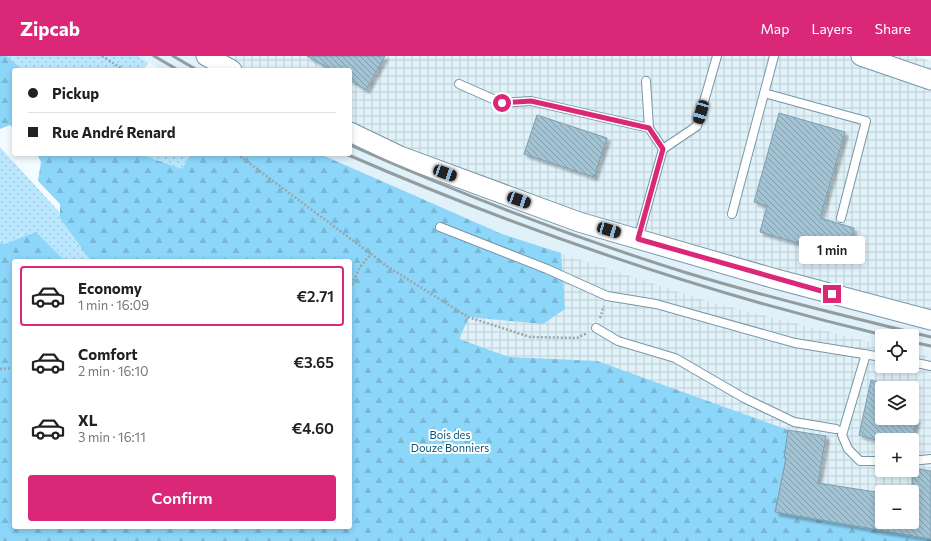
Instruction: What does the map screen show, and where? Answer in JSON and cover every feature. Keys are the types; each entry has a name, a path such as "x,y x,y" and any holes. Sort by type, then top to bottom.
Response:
{"street":[{"path":"206,56 228,68"},
{"path":"861,56 931,80"},
{"path":"352,133 407,159 579,222 776,279 931,320"}],"lane":[{"path":"638,239 663,149 697,126 717,56"},
{"path":"732,214 774,56"},
{"path":"646,81 649,128 663,149"},
{"path":"459,84 502,103 531,101 649,128"},
{"path":"764,93 866,121 841,218"},
{"path":"440,227 547,269 607,296 656,304 795,343 875,356"},
{"path":"596,328 618,341 675,358 744,398 794,422 836,430"},
{"path":"866,354 842,435 848,449 860,461 875,461"},
{"path":"919,363 931,366"},
{"path":"919,460 931,459"}],"path":[{"path":"102,56 121,68"},
{"path":"240,156 385,265 468,317 530,337 577,338 596,328 607,296"},
{"path":"352,284 360,267 371,254"},
{"path":"0,369 12,368"}],"shaded area":[{"path":"7,56 138,56 149,63 144,68 21,68"},
{"path":"138,56 195,56 216,68 159,68"},
{"path":"195,56 914,56 931,61 931,325 714,266 352,138 352,68 216,68"},
{"path":"352,138 931,325 931,357 919,354 919,329 875,329 875,343 710,302 502,234 325,156 352,156"},
{"path":"0,147 102,259 12,259 12,529 352,529 352,527 477,541 0,541"},
{"path":"144,156 190,156 183,170"},
{"path":"319,156 325,156 502,234 710,302 875,343 875,373 919,373 919,354 931,357 931,539 896,529 919,529 919,485 875,485 875,523 465,405 352,264 352,259 275,259"}],"green space":[{"path":"0,56 7,56 21,68 12,68 12,127 10,125 0,129"},
{"name":"Bois des Douze Bonniers","path":"38,156 145,156 182,169 190,156 325,156 502,234 561,253 565,309 543,324 469,317 459,339 509,357 597,361 788,430 832,522 931,539 931,541 0,541 0,243 5,244 36,232 63,259 12,259 12,529 352,529 352,259 90,259 60,218 60,204 38,181 41,162"}],"building":[{"path":"307,56 385,56 366,90 352,81 352,68 328,68"},
{"path":"779,113 845,132 820,218 854,228 846,257 760,232 767,206 754,202"},
{"path":"537,115 607,138 594,177 524,154"},
{"path":"871,380 875,381 875,425 915,425 914,433 875,433 875,440 859,435"},
{"path":"788,430 826,436 818,483 875,492 875,529 919,529 919,485 912,485 912,477 919,477 919,469 931,471 931,539 775,512 786,458 784,458"}],"railway":[{"path":"154,56 175,68"},
{"path":"173,56 194,68"},
{"path":"352,146 475,198 601,245 687,273 747,290 931,337"},
{"path":"351,156 478,208 612,257 749,300 875,333"},
{"path":"919,343 931,346"}],"route":[{"path":"502,103 531,101 649,128 663,149 638,239 832,294"}]}
